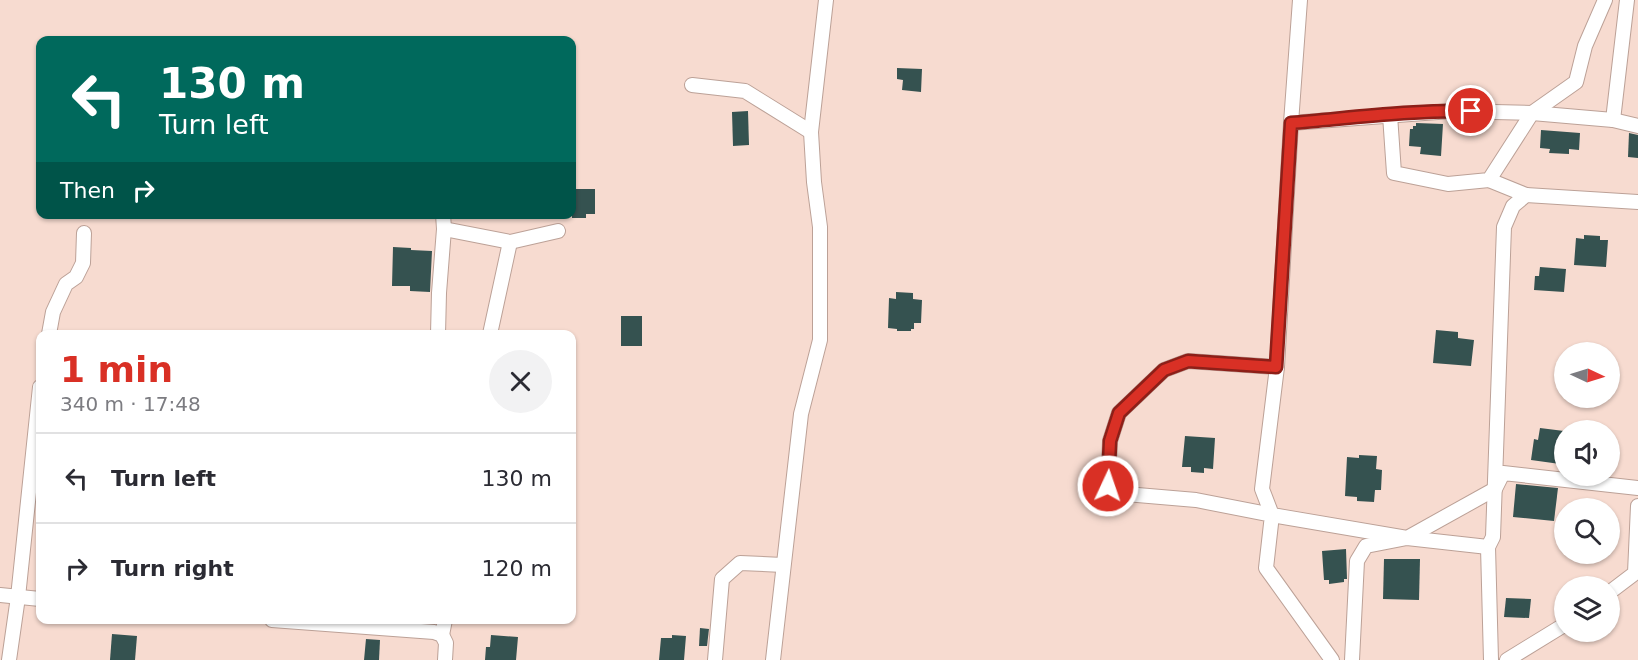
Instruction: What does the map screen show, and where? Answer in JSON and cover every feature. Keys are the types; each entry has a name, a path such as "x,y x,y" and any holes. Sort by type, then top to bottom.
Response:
{"street":[{"path":"773,660 801,414 820,340 820,227 811,132 826,0"},
{"path":"1300,0 1276,367 1262,489 1272,515 1266,568 1332,660"},
{"path":"1489,180 1532,113 1576,82 1585,46 1605,0"},
{"path":"1613,120 1627,0"},
{"path":"692,85 745,91 811,132"},
{"path":"1291,123 1451,111 1532,113 1613,120 1638,126"},
{"path":"1390,115 1394,172 1448,184 1489,180 1526,195 1638,202"},
{"path":"1491,660 1488,547 1493,537 1504,227 1513,206 1526,195"},
{"path":"438,330 444,219"},
{"path":"444,229 510,242 558,231"},
{"path":"50,330 53,312 66,284 76,277 83,263 84,233"},
{"path":"491,330 510,242"},
{"path":"1276,367 1188,361 1164,370 1119,413 1110,441 1108,486 1114,493 1196,500 1407,538 1488,547"},
{"path":"9,660 36,425"},
{"path":"1353,660 1357,561 1366,546 1407,538 1495,489 1503,473 1638,488"},
{"path":"1620,584 1635,573 1638,506"},
{"path":"716,660 722,579 740,563 783,565"},
{"path":"0,595 36,599"},
{"path":"326,624 434,632 442,635"},
{"path":"444,624 442,635 446,643 445,660"},
{"path":"1507,660 1554,631"}],"building":[{"path":"897,68 922,69 921,92 902,90 903,80 897,79"},
{"path":"748,111 749,145 733,146 732,112"},
{"path":"1416,123 1443,124 1441,156 1420,154 1421,147 1409,146 1410,129 1416,126"},
{"path":"1541,130 1580,133 1579,150 1569,149 1569,154 1549,153 1550,149 1540,148"},
{"path":"1629,133 1638,135 1638,158 1628,157"},
{"path":"576,189 595,189 595,214 586,214 586,218 576,218"},
{"path":"1584,235 1600,236 1600,240 1608,240 1606,267 1574,265 1576,238 1584,239"},
{"path":"393,247 432,251 430,292 410,291 410,286 392,286"},
{"path":"1540,267 1566,269 1564,292 1534,290 1535,276 1539,276"},
{"path":"896,292 913,293 913,299 922,300 921,323 914,323 914,329 911,331 897,331 897,329 888,328 889,298 896,299"},
{"path":"621,316 642,316 642,346 621,346"},
{"path":"1436,330 1458,332 1458,338 1474,340 1471,366 1433,363"},
{"path":"1540,428 1554,430 1554,463 1531,460 1534,439 1538,440"},
{"path":"1185,436 1215,438 1213,469 1204,468 1204,473 1191,472 1191,467 1182,467"},
{"path":"1359,455 1377,456 1376,469 1382,470 1381,490 1375,490 1374,502 1357,501 1357,497 1345,496 1347,457 1359,458"},
{"path":"1516,484 1558,488 1557,498 1554,498 1554,521 1513,517"},
{"path":"1346,549 1347,579 1344,579 1344,582 1329,584 1329,580 1324,580 1322,551"},
{"path":"1384,559 1420,559 1419,600 1383,599"},
{"path":"1506,598 1531,599 1529,618 1504,617"},
{"path":"700,628 709,629 707,646 699,646"},
{"path":"112,634 137,636 135,660 110,660"},
{"path":"491,635 518,637 516,660 485,660 486,647 490,647"},
{"path":"672,635 686,636 684,660 659,660 661,638 672,638"},
{"path":"366,639 380,640 379,660 364,660"}],"route":[{"path":"1108,486 1110,441 1119,413 1164,370 1188,361 1276,367 1291,123 1471,111"}]}
